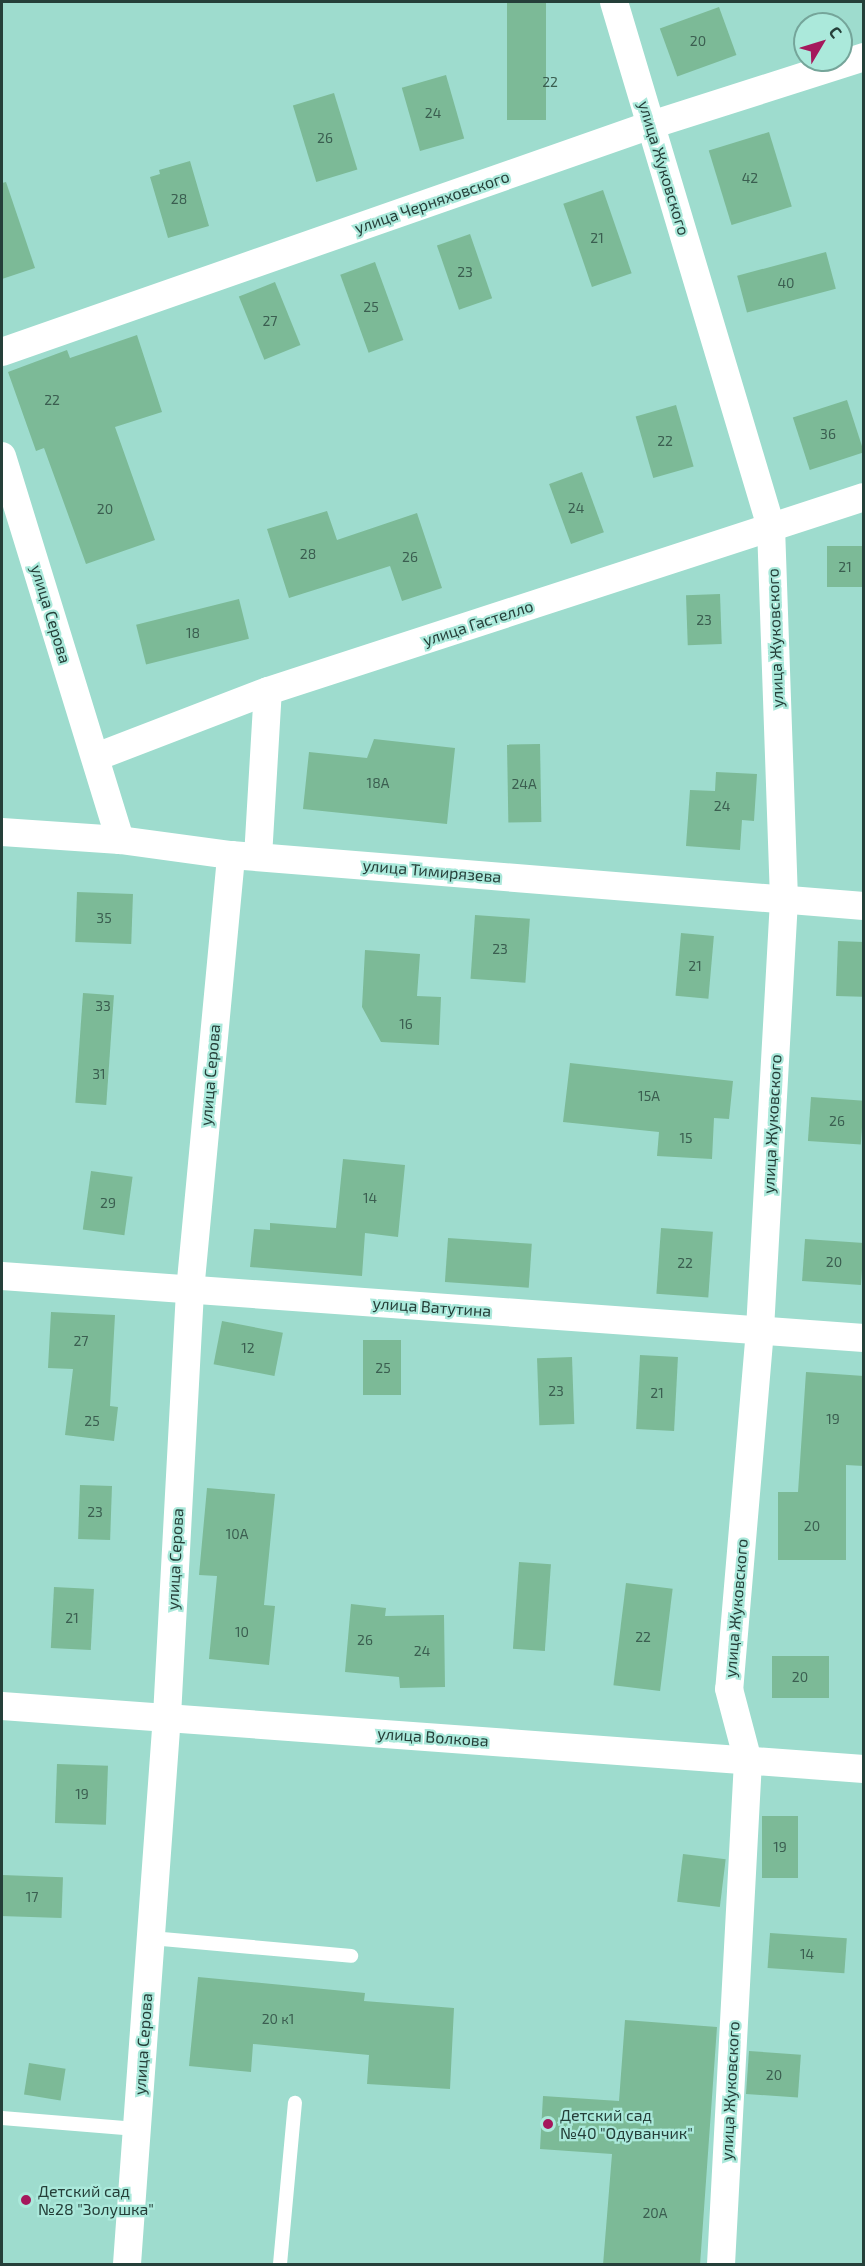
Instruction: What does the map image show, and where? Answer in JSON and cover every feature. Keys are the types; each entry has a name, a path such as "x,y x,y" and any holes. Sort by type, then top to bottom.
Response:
{"street":[{"name":"улица Жуковского","path":"614,2 771,526 784,900 760,1330 729,1689 748,1761 721,2265"},
{"name":"улица Черняховского","path":"2,352 651,125 864,57"},
{"name":"улица Серова","path":"2,456 120,840"},
{"name":"улица Гастелло","path":"96,757 268,691 864,497"},
{"name":"улица Серова","path":"127,2265 167,1716 190,1291 268,691"},
{"name":"улица Тимирязева","path":"2,832 120,840 245,856 864,906"},
{"name":"улица Ватутина","path":"2,1276 864,1338"},
{"name":"улица Волкова","path":"2,1706 167,1716 864,1769"}],"lane":[{"path":"151,1938 351,1956"},
{"path":"280,2265 295,2103"},
{"path":"2,2118 137,2129"}],"building":[{"path":"507,2 546,2 546,120 507,120"},
{"path":"719,7 736,55 677,76 660,29"},
{"path":"446,75 464,138 420,151 402,88"},
{"path":"334,93 357,170 316,182 293,106"},
{"path":"769,132 792,207 732,225 709,150"},
{"path":"190,161 209,226 168,238 150,177 160,174 159,170"},
{"path":"6,182 35,268 2,279 2,183"},
{"path":"603,190 632,273 592,287 563,204"},
{"path":"470,234 492,298 459,310 437,245"},
{"path":"826,252 836,289 747,313 737,276"},
{"path":"375,262 403,340 369,353 340,275"},
{"path":"275,282 300,345 264,360 239,297"},
{"path":"137,335 162,412 115,427 155,540 86,564 44,448 36,451 8,372 67,350 70,358"},
{"path":"847,400 864,452 810,470 793,418"},
{"path":"676,405 694,467 653,478 636,417"},
{"path":"582,472 604,532 571,544 549,484"},
{"path":"327,511 337,540 417,513 442,588 402,601 390,566 289,598 267,529"},
{"path":"827,546 864,546 864,587 827,587"},
{"path":"720,594 722,644 688,645 686,595"},
{"path":"239,599 249,639 146,664 136,625"},
{"path":"374,739 455,748 447,824 303,809 309,752 367,758"},
{"path":"540,744 541,822 508,823 507,745"},
{"path":"716,772 757,774 754,821 742,820 740,850 686,846 690,790 715,791"},
{"path":"77,892 133,894 131,944 75,942"},
{"path":"475,915 530,919 525,983 471,979"},
{"path":"681,933 714,936 708,999 676,996"},
{"path":"838,941 864,942 862,997 836,996"},
{"path":"365,950 420,954 417,996 441,997 439,1045 381,1042 362,1007"},
{"path":"83,993 114,995 106,1105 75,1103"},
{"path":"570,1063 733,1081 729,1119 714,1118 712,1159 657,1156 659,1132 563,1122"},
{"path":"811,1097 864,1101 861,1145 808,1141"},
{"path":"343,1159 405,1165 398,1237 365,1233 362,1276 250,1267 254,1229 270,1230 270,1223 336,1228"},
{"path":"91,1171 133,1177 124,1235 83,1229"},
{"path":"661,1228 713,1232 708,1297 656,1294"},
{"path":"448,1238 532,1244 529,1288 445,1282"},
{"path":"805,1239 864,1243 861,1285 802,1281"},
{"path":"51,1312 115,1315 110,1406 118,1407 114,1441 65,1435 73,1369 48,1368"},
{"path":"222,1321 283,1333 274,1376 214,1364"},
{"path":"363,1340 401,1340 401,1395 363,1395"},
{"path":"640,1355 678,1357 674,1431 636,1429"},
{"path":"572,1357 574,1424 539,1425 537,1358"},
{"path":"806,1372 864,1376 864,1466 846,1465 846,1560 778,1560 778,1492 798,1492"},
{"path":"80,1485 112,1486 110,1540 78,1539"},
{"path":"207,1488 275,1494 264,1605 275,1606 269,1665 209,1659 217,1576 199,1575"},
{"path":"519,1562 551,1564 545,1651 513,1649"},
{"path":"626,1583 673,1589 660,1691 613,1685"},
{"path":"54,1587 94,1589 91,1650 51,1648"},
{"path":"351,1604 386,1608 385,1616 444,1615 445,1687 400,1688 399,1677 345,1672"},
{"path":"772,1656 829,1656 829,1698 772,1698"},
{"path":"57,1764 108,1766 106,1825 55,1823"},
{"path":"762,1816 798,1816 798,1878 762,1878"},
{"path":"683,1854 726,1859 720,1907 677,1902"},
{"path":"2,1875 63,1877 62,1918 2,1916"},
{"path":"770,1933 847,1938 844,1973 768,1968"},
{"path":"198,1977 365,1993 364,2001 454,2008 450,2089 367,2084 369,2055 253,2044 251,2072 189,2066"},
{"path":"625,2020 717,2027 700,2265 603,2265 612,2154 540,2149 543,2096 619,2101"},
{"path":"749,2051 801,2055 798,2098 746,2094"},
{"path":"29,2063 66,2069 61,2100 24,2095"}],"place":[{"name":"Детский сад №40 \"Одуванчик\"","path":"548,2124"},
{"name":"Детский сад №28 \"Золушка\"","path":"26,2200"}]}
